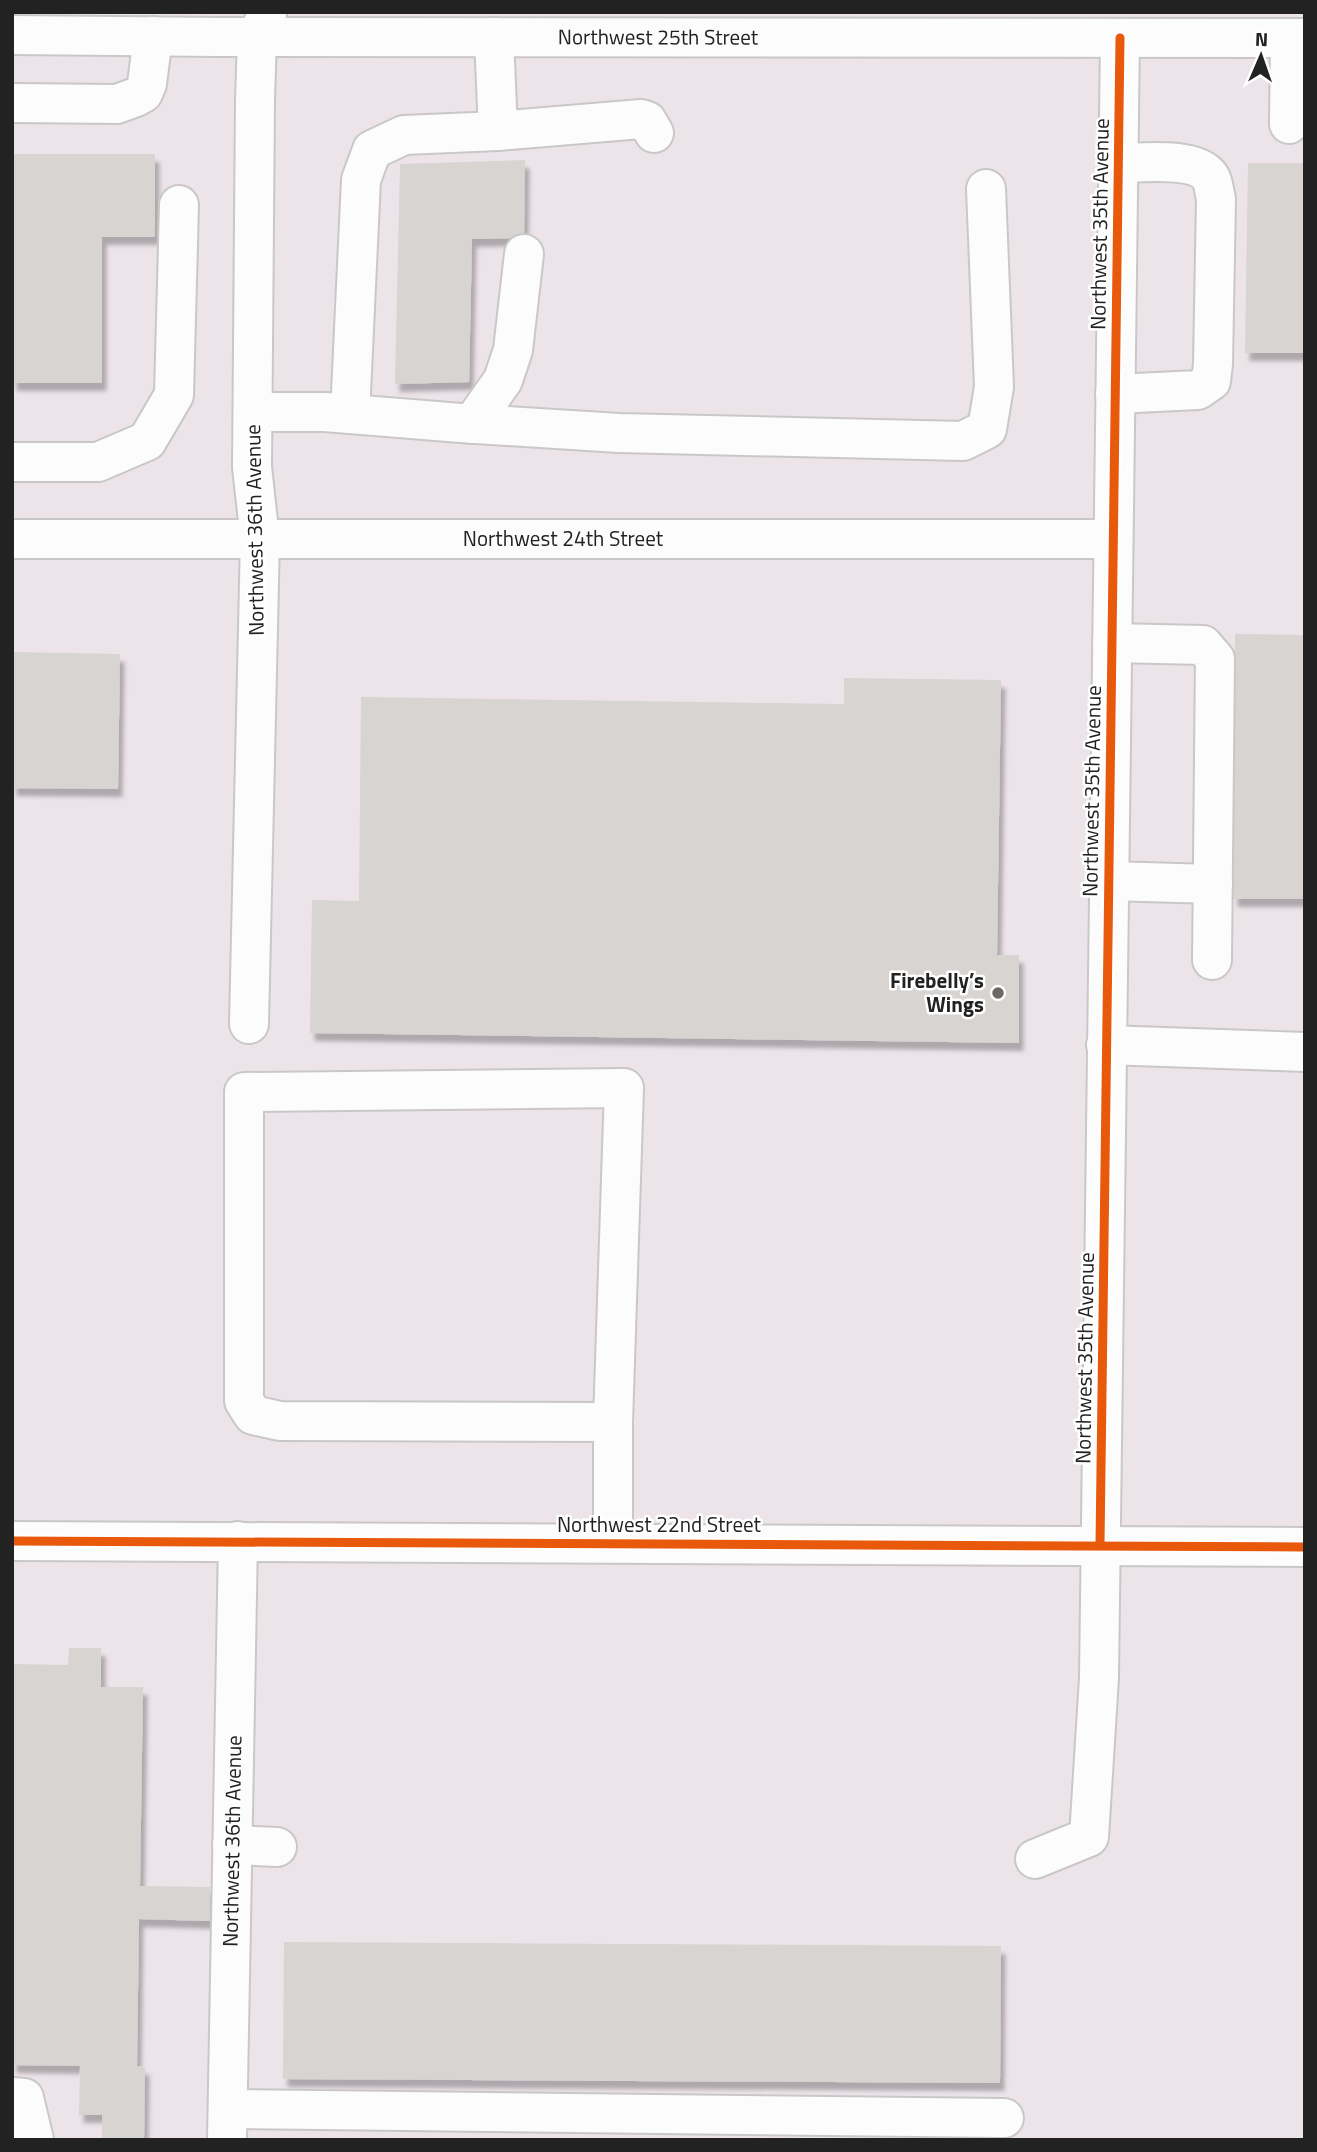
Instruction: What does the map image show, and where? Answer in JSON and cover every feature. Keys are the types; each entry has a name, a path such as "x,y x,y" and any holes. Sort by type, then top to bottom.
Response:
{"street":[{"name":"Northwest 25th Street","path":"12,35 153,36 219,24 494,37 676,25 737,25 1120,38 1297,38"},
{"name":"Northwest 36th Avenue","path":"249,1024 260,539 252,467 262,25"},
{"path":"12,103 117,104 136,97 143,93 147,84 153,36"},
{"path":"494,37 498,131"},
{"name":"Northwest 35th Avenue","path":"1035,1859 1089,1837 1099,1678 1120,38"},
{"path":"1289,124 1297,38"},
{"path":"350,414 361,180 372,150 404,135 498,131 641,119 647,121 654,133"},
{"path":"1115,394 1198,390 1211,381 1216,199 1212,179 1204,170 1184,163 1118,163"},
{"path":"253,412 325,412 619,433 963,441 987,429 994,387 986,189"},
{"path":"12,462 98,462 147,441 174,395 179,205"},
{"path":"472,424 503,380 513,350 524,254"},
{"name":"Northwest 24th Street","path":"12,539 1113,539"},
{"path":"1112,643 1203,645 1215,659 1213,960"},
{"path":"1109,881 1213,884"},
{"path":"1107,1045 1305,1052"},
{"path":"613,1422 280,1421 253,1415 244,1401 244,1092 624,1088 613,1422 613,1542"},
{"name":"Northwest 22nd Street","path":"12,1541 1305,1547"},
{"name":"Northwest 36th Avenue","path":"228,2124 238,1541"},
{"path":"232,1844 277,1847"},
{"path":"12,2097 24,2098 34,2140"},
{"path":"228,2124 1004,2118"}],"shaded area":[{"path":"12,12 1305,12 1305,2140 12,2140"}],"building":[{"path":"12,154 155,154 155,237 102,237 102,383 12,383"},
{"path":"525,160 524,238 472,239 469,382 395,384 400,164"},
{"path":"1248,163 1305,163 1305,353 1245,353"},
{"path":"1235,634 1305,635 1305,899 1233,899"},
{"path":"12,652 120,654 118,789 12,788"},
{"path":"844,678 1001,680 997,955 1019,955 1019,1043 310,1033 312,900 359,901 361,697 844,704"},
{"path":"69,1648 101,1648 101,1687 143,1687 140,1886 210,1887 210,1921 139,1919 137,2066 145,2067 144,2140 102,2140 102,2115 79,2115 80,2066 12,2065 12,1664 68,1665"},
{"path":"284,1942 1001,1946 1000,2083 283,2079"}],"cycle path":[{"path":"1100,1544 1120,38"},
{"path":"12,1541 1305,1547"}],"place":[{"name":"Firebelly’s Wings","path":"998,993"}]}
